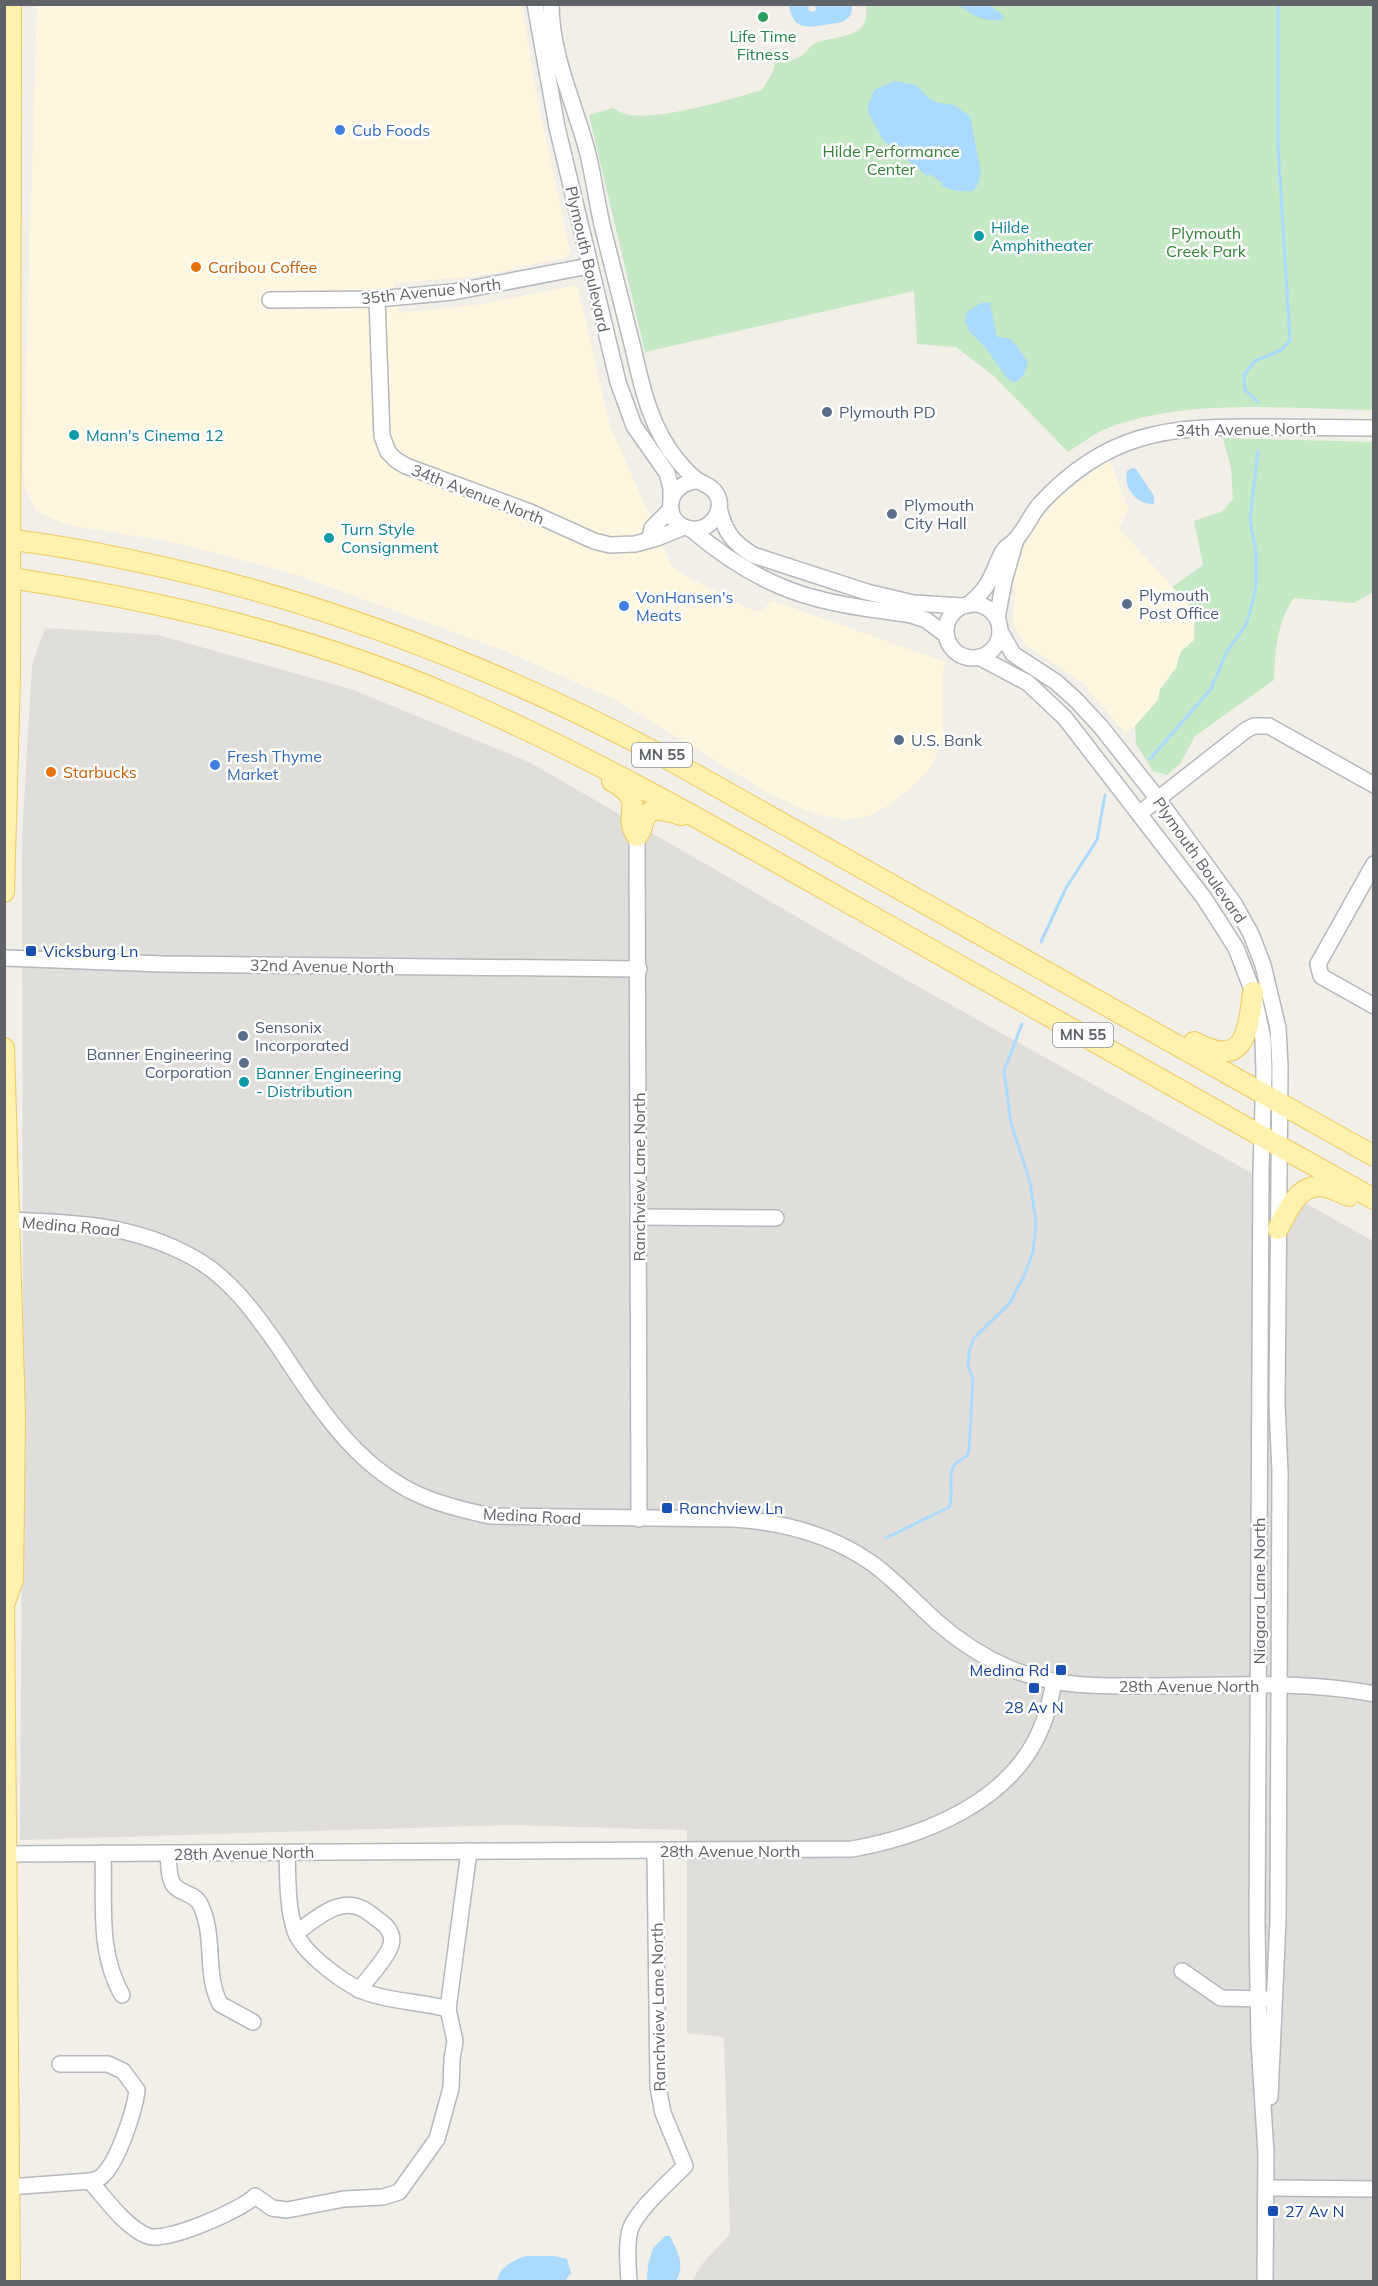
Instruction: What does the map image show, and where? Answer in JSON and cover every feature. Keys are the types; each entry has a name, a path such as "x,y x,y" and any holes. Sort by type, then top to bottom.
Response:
{"main road":[{"path":"4,892 11,4"},
{"name":"MN 55","path":"8,539 99,554 197,574 291,601 394,635 463,661 591,718 1374,1156"},
{"name":"MN 55","path":"7,578 113,595 185,610 280,636 450,695 528,729 701,820 1374,1199"},
{"path":"495,716 527,739 626,789 632,801 633,830 637,836 642,831 646,814 653,810 659,809 701,820"},
{"path":"1109,1006 1154,1021 1206,1049 1220,1053 1233,1049 1246,1035 1253,992"},
{"path":"4,1048 7,1220 15,1417 13,1580 5,1601 10,2282"},
{"path":"1278,1229 1295,1198 1308,1189 1326,1188 1374,1205"}],"street":[{"name":"Plymouth Boulevard","path":"535,4 557,127 623,399 634,426 667,473 671,488 671,505"},
{"name":"Plymouth Boulevard","path":"551,4 551,25 556,47 588,154 603,227 645,397 668,448 680,464 699,481"},
{"name":"35th Avenue North","path":"270,300 377,299 486,287 589,266"},
{"name":"34th Avenue North","path":"377,299 382,436 388,452 396,460 417,471 530,512 594,541 623,545 635,544 687,528"},
{"name":"34th Avenue North","path":"965,605 986,587 993,577 1003,550 1016,539 1040,504 1084,465 1110,450 1148,435 1195,427 1374,428"},
{"path":"650,538 651,528 671,505 678,488 684,484 699,481 710,486 717,496 724,527 730,536 740,547 753,555 867,592 913,603 984,606 998,625 994,648 973,658 957,653 950,645 946,635 926,620 911,615 816,598 779,586 750,571 677,522 671,505"},
{"path":"687,528 706,527 717,516 719,508"},
{"name":"34th Avenue North","path":"998,625 1004,581 1016,539"},
{"path":"946,635 949,619 965,605"},
{"name":"Plymouth Boulevard","path":"998,625 1013,654 1048,677 1076,700 1101,727 1158,799 1235,905 1251,934 1263,965 1278,1028 1280,1066 1272,1098"},
{"name":"Plymouth Boulevard","path":"979,657 1028,683 1054,706 1140,813 1215,913 1236,948 1253,992 1272,1098 1270,1141"},
{"path":"1140,813 1246,730 1262,725 1269,726 1374,785"},
{"name":"Ranchview Lane North","path":"637,836 639,1519"},
{"path":"1374,864 1320,958 1319,970 1321,976 1326,980 1374,1006"},
{"name":"32nd Avenue North","path":"4,958 163,964 639,969"},
{"name":"Niagara Lane North","path":"1266,2154 1278,1909 1279,1686 1278,1229 1270,1141"},
{"name":"Niagara Lane North","path":"1265,2282 1266,2154 1258,1999 1257,1913 1259,1686 1270,1141"},
{"path":"639,1217 776,1218"},
{"name":"Medina Road","path":"7,1220 104,1226 136,1232 196,1259 223,1279 246,1302 324,1415 346,1441 397,1483 426,1498 458,1509 490,1516 764,1521 793,1526 821,1535 874,1565 959,1641 984,1656 1011,1669 1054,1682"},
{"name":"28th Avenue North","path":"6,1854 852,1849 892,1841 941,1823 967,1809 1012,1772 1029,1751 1042,1728 1054,1682 1097,1686 1279,1686 1352,1690 1374,1694"},
{"path":"90,2181 123,2218 147,2236 159,2238 198,2226 249,2203 255,2196 272,2208 287,2210 344,2199 383,2197 399,2192 431,2148 442,2128 452,2088 452,2059 455,2041 448,2009 469,1851"},
{"name":"Ranchview Lane North","path":"629,2282 628,2241 631,2228 637,2216 685,2166 663,2113 658,2087 656,1851"},
{"path":"103,1853 105,1937 110,1971 122,1995"},
{"path":"287,1853 292,1920 296,1933 316,1958 359,1990 390,1999 448,2009"},
{"path":"168,1854 171,1881 175,1887 196,1898 201,1904 210,1943 213,1987 220,2004 253,2022"},
{"path":"296,1933 331,1909 340,1906 361,1908 384,1924 392,1939 390,1948 359,1990"},
{"path":"1182,1971 1221,1998 1275,1999"},
{"path":"9,2187 90,2181 102,2177 109,2168 135,2107 137,2090 123,2071 108,2064 60,2064"},
{"path":"1266,2188 1374,2189"}],"shaded area":[{"path":"37,5 522,5 534,83 570,251 564,258 479,276 394,283 398,313 476,305 577,285 610,426 673,569 754,611 762,610 773,601 946,662 942,675 943,735 932,766 891,804 866,817 845,820 814,814 768,793 616,700 505,651 294,574 173,542 68,525 36,511 24,486 23,467"},
{"path":"1109,459 1129,509 1119,528 1172,587 1190,603 1195,622 1194,640 1181,651 1176,668 1160,689 1158,700 1135,726 1125,733 1082,682 1028,646 1019,636 1014,625 1013,614 1015,593 1011,573 1035,526 1057,499"},
{"path":"45,628 158,635 351,689 529,762 894,973 1373,1241 1373,2281 692,2281 702,2264 730,2234 724,2037 687,2033 687,1830 509,1825 20,1840 23,1370 22,838 32,664"}],"green space":[{"path":"866,5 1373,5 1373,410 1236,407 1167,413 1103,430 1068,452 994,376 956,347 917,344 914,291 645,352 589,115 613,108 626,114 656,115 713,104 762,90 773,72 775,61 795,59 815,44 858,30 866,17"},
{"path":"1223,438 1373,442 1373,592 1354,603 1294,598 1280,627 1274,680 1195,736 1180,764 1167,775 1153,771 1136,744 1135,726 1158,700 1160,689 1176,668 1181,651 1194,640 1191,610 1172,587 1203,565 1194,521 1223,511 1233,498 1231,468"}],"water":[{"path":"789,5 808,5 809,11 813,12 816,10 815,5 852,5 852,9 846,20 842,22 808,27 794,20"},
{"path":"959,5 989,5 1004,16 1003,20 979,17"},
{"path":"895,81 916,85 930,99 954,105 970,116 981,173 973,191 956,191 941,185 942,183 930,174 927,176 883,140 868,112 868,106 874,90"},
{"path":"990,302 997,337 1011,339 1028,362 1024,375 1015,383 1007,378 984,346 969,331 965,320 967,312 981,303"},
{"path":"1132,468 1136,469 1154,496 1154,504 1142,502 1129,489 1126,477 1127,471"},
{"path":"665,2236 670,2236 678,2253 679,2275 676,2281 647,2281 648,2265 653,2248"},
{"path":"526,2256 554,2256 567,2259 571,2273 565,2281 497,2281 504,2268"}],"waterway":[{"path":"1258,402 1245,390 1244,375 1255,361 1281,350 1290,340 1278,145 1278,4"},
{"path":"1150,759 1211,689 1226,653 1247,623 1256,588 1256,553 1250,520 1258,451"},
{"path":"1041,942 1066,888 1097,840 1105,795"},
{"path":"886,1538 949,1507 952,1469 956,1463 967,1456 969,1449 973,1379 968,1366 969,1352 974,1338 1009,1304 1024,1276 1033,1252 1036,1222 1030,1182 1011,1123 1004,1071 1022,1024"}],"place":[{"name":"Life Time Fitness","path":"763,17"},
{"name":"Cub Foods","path":"340,130"},
{"name":"Hilde Amphitheater","path":"979,236"},
{"name":"Caribou Coffee","path":"196,267"},
{"name":"Plymouth PD","path":"827,412"},
{"name":"Mann's Cinema 12","path":"74,435"},
{"name":"Plymouth City Hall","path":"892,514"},
{"name":"Turn Style Consignment","path":"329,538"},
{"name":"Plymouth Post Office","path":"1127,604"},
{"name":"VonHansen's Meats","path":"624,606"},
{"name":"U.S. Bank","path":"899,740"},
{"name":"Fresh Thyme Market","path":"215,765"},
{"name":"Starbucks","path":"51,772"},
{"name":"Vicksburg Ln","path":"31,951"},
{"name":"Sensonix Incorporated","path":"243,1036"},
{"name":"Banner Engineering Corporation","path":"244,1063"},
{"name":"Banner Engineering - Distribution","path":"244,1082"},
{"name":"Ranchview Ln","path":"667,1508"},
{"name":"Medina Rd","path":"1061,1670"},
{"name":"28 Av N","path":"1034,1688"},
{"name":"27 Av N","path":"1273,2211"}],"park label":[{"name":"Hilde Performance Center","path":"891,160"},
{"name":"Plymouth Creek Park","path":"1206,242"}]}
